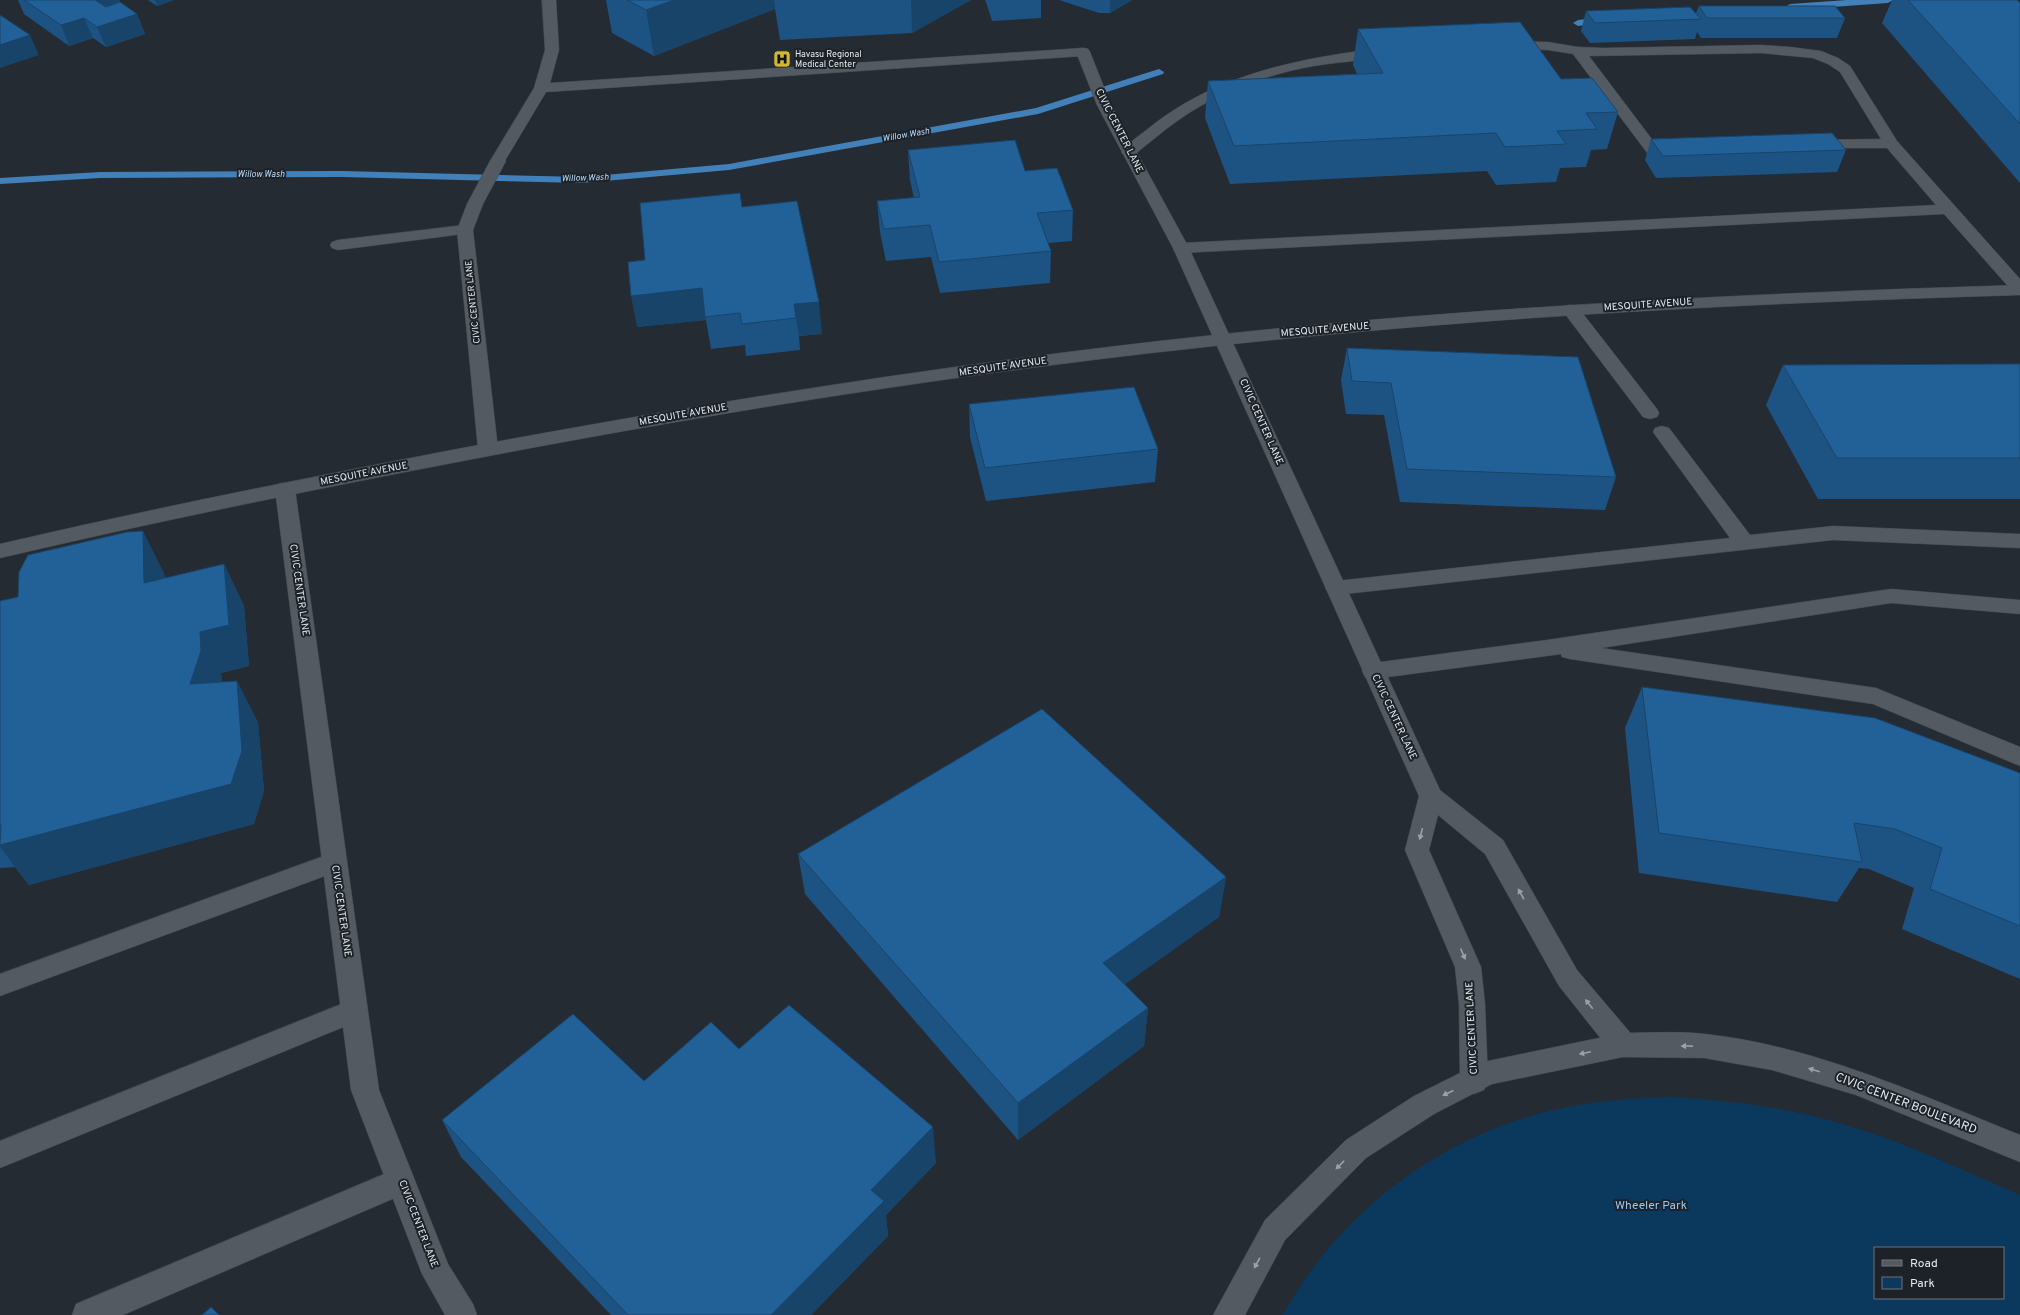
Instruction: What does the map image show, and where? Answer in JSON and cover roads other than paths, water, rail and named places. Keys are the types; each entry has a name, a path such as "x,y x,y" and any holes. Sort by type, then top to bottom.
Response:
{"street":[{"name":"CIVIC CENTER LANE","path":"488,449 465,230 475,204 498,161 541,88 552,50 549,0"},
{"path":"1494,45 1548,46 1578,51 1760,49 1816,54 1834,61 1845,69 1891,142 2020,290"},
{"path":"1129,152 1181,112 1211,94 1260,74 1328,58 1399,51"},
{"path":"1578,51 1654,151 1693,149"},
{"name":"CIVIC CENTER LANE","path":"541,88 1083,52 1104,105 1181,248 1431,796 1494,847 1568,978 1623,1045"},
{"path":"1796,146 1891,142"},
{"path":"1181,248 1948,209"},
{"path":"338,245 465,230"},
{"name":"MESQUITE AVENUE","path":"0,551 285,489 488,449 696,412 887,383 1087,356 1224,340 1458,317 1640,304 1821,295 2020,290"},
{"path":"1571,310 1650,413"},
{"path":"1662,432 1745,543"},
{"name":"CIVIC CENTER LANE","path":"285,489 365,1090 437,1274 462,1315"},
{"path":"1336,588 1833,533 2020,541"},
{"path":"1373,671 1547,648 1892,596 2020,607"},
{"path":"1547,648 1876,696 2020,757"},
{"name":"CIVIC CENTER LANE","path":"1431,796 1417,850 1468,967 1472,1004 1474,1081"},
{"path":"0,985 335,862"},
{"path":"0,1155 354,1011"},
{"name":"CIVIC CENTER BOULEVARD","path":"1228,1315 1275,1230 1356,1149 1424,1104 1488,1073 1623,1045 1704,1046 1772,1058 1859,1083 2020,1149"},
{"path":"87,1315 401,1181"}],"waterway":[{"name":"Willow Wash","path":"1790,7 1888,0"},
{"name":"Willow Wash","path":"1578,23 1604,20"},
{"name":"Willow Wash","path":"0,181 100,175 342,174 582,180 729,167 1038,111 1159,72"}],"place":[{"name":"Havasu Regional Medical Center","path":"782,59"}],"park label":[{"name":"Wheeler Park","path":"1651,1206"}]}
